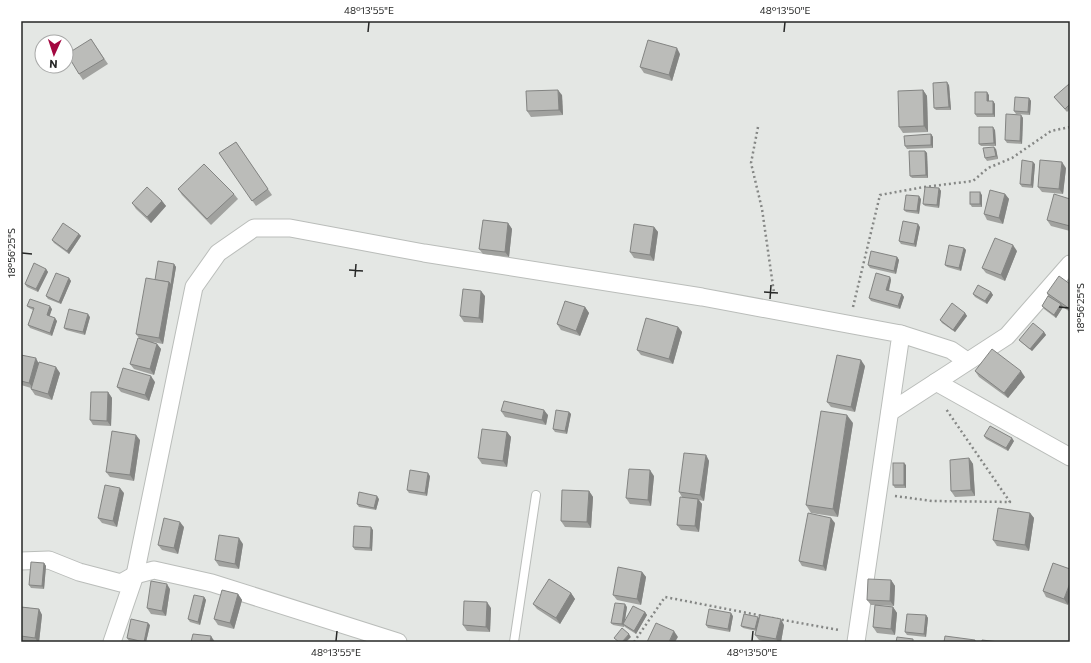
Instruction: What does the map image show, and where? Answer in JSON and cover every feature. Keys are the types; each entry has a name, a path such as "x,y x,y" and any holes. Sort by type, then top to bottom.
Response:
{"street":[{"path":"112,642 135,575 194,288 218,253 254,228 290,228 424,253 702,297 901,334 951,350 967,361"},
{"path":"890,412 1007,336 1070,264"},
{"path":"857,638 901,334"},
{"path":"933,384 1070,457"},
{"path":"21,561 49,560 79,572 121,583 135,575 154,570 212,583 398,642"}],"lane":[{"path":"514,642 536,496"}],"path":[{"path":"848,325 880,195 924,187 973,181 988,168 1012,158 1050,131 1070,126"},
{"path":"758,127 751,163 762,209 777,311"},
{"path":"878,494 932,501 1010,502 933,384"},
{"path":"634,642 665,597 857,638"}],"building":[{"path":"91,39 104,59 79,74 74,66 74,50"},
{"path":"648,40 677,48 669,75 640,67"},
{"path":"947,82 949,107 934,108 933,83"},
{"path":"1069,84 1070,104 1065,109 1054,97"},
{"path":"558,90 559,110 527,111 526,91"},
{"path":"923,90 924,126 899,127 898,91"},
{"path":"975,92 987,92 987,101 993,101 993,114 975,114"},
{"path":"1015,97 1029,98 1028,112 1014,111"},
{"path":"1006,114 1021,115 1020,141 1005,140"},
{"path":"979,127 993,127 994,143 979,144"},
{"path":"931,134 931,145 905,146 904,136"},
{"path":"236,142 268,189 252,201 219,153"},
{"path":"994,147 996,156 985,158 983,148"},
{"path":"909,151 925,151 926,175 910,176"},
{"path":"1022,160 1033,162 1031,185 1020,184"},
{"path":"1040,160 1062,162 1059,189 1038,187"},
{"path":"204,164 234,194 207,219 178,189"},
{"path":"147,187 162,201 147,217 132,203"},
{"path":"925,187 939,188 937,205 923,204"},
{"path":"990,190 1005,194 999,218 984,214"},
{"path":"970,192 980,192 980,204 970,204"},
{"path":"1054,194 1070,199 1070,226 1047,220"},
{"path":"906,195 919,196 917,211 904,210"},
{"path":"483,220 508,223 505,252 479,249"},
{"path":"903,221 918,224 914,244 899,241"},
{"path":"63,223 79,234 67,251 52,240"},
{"path":"634,224 654,227 650,255 630,252"},
{"path":"995,238 1013,245 1001,275 982,268"},
{"path":"949,245 964,248 959,268 945,265"},
{"path":"871,251 897,257 894,271 868,265"},
{"path":"158,261 174,264 171,285 169,282 155,280"},
{"path":"34,263 46,269 36,289 25,284"},
{"path":"56,273 69,278 59,302 46,296"},
{"path":"876,273 890,277 886,290 902,294 898,306 869,298"},
{"path":"1059,276 1070,284 1070,309 1047,293"},
{"path":"146,278 169,282 159,338 136,334"},
{"path":"978,285 991,292 985,301 973,294"},
{"path":"463,289 481,291 479,318 460,316"},
{"path":"1048,296 1061,304 1054,315 1042,306"},
{"path":"30,299 50,306 47,315 55,318 50,333 28,325 34,308 27,306"},
{"path":"565,301 585,307 576,331 557,324"},
{"path":"952,303 965,313 953,330 940,320"},
{"path":"69,309 88,314 83,332 64,328"},
{"path":"646,318 678,327 669,359 637,350"},
{"path":"1033,323 1044,332 1030,349 1019,340"},
{"path":"138,338 157,344 150,369 130,364"},
{"path":"992,349 1021,371 1004,393 975,371"},
{"path":"21,355 36,358 29,383 21,381"},
{"path":"837,355 861,360 851,407 827,402"},
{"path":"39,362 56,367 48,394 31,389"},
{"path":"123,368 151,376 145,395 117,387"},
{"path":"91,392 108,392 107,421 90,420"},
{"path":"504,401 544,410 542,420 501,411"},
{"path":"556,410 569,412 565,431 553,429"},
{"path":"821,411 847,415 833,509 806,505"},
{"path":"990,426 1012,438 1006,448 984,436"},
{"path":"482,429 507,432 503,461 478,458"},
{"path":"112,431 136,435 130,475 106,472"},
{"path":"684,453 706,455 700,495 679,492"},
{"path":"969,458 971,490 951,491 950,460"},
{"path":"893,463 904,463 904,485 893,485"},
{"path":"629,469 650,470 648,500 626,498"},
{"path":"410,470 428,473 425,493 407,490"},
{"path":"105,485 120,488 113,521 98,518"},
{"path":"562,490 589,491 587,522 561,521"},
{"path":"359,492 377,496 374,508 357,504"},
{"path":"680,497 698,499 695,526 677,525"},
{"path":"998,508 1030,513 1025,545 993,540"},
{"path":"808,513 831,518 823,566 799,561"},
{"path":"164,518 180,522 174,548 158,545"},
{"path":"354,526 371,527 370,548 353,547"},
{"path":"219,535 239,538 235,564 215,560"},
{"path":"31,562 44,563 42,586 29,585"},
{"path":"1053,563 1070,569 1070,583 1064,599 1043,591"},
{"path":"618,567 642,572 637,599 613,595"},
{"path":"549,579 571,593 556,618 533,604"},
{"path":"868,579 891,580 890,601 867,600"},
{"path":"151,581 167,584 162,611 147,608"},
{"path":"222,590 238,594 230,623 214,619"},
{"path":"194,595 204,597 198,622 188,619"},
{"path":"464,601 487,602 486,627 463,625"},
{"path":"615,603 625,604 622,624 611,623"},
{"path":"875,605 893,607 891,629 873,627"},
{"path":"633,606 645,612 634,631 623,624"},
{"path":"21,607 39,609 35,638 21,636"},
{"path":"709,609 731,613 728,629 706,625"},
{"path":"744,614 758,617 755,629 741,626"},
{"path":"907,614 926,615 924,634 905,632"},
{"path":"760,615 781,619 776,639 755,635"},
{"path":"131,619 148,623 144,642 127,638"},
{"path":"656,623 674,631 669,642 647,642"},
{"path":"622,628 629,634 622,642 619,642 614,638"},
{"path":"193,634 211,636 210,642 191,642"},
{"path":"945,636 975,640 975,642 944,642"},
{"path":"897,637 913,639 913,642 896,642"},
{"path":"982,640 999,642 982,642"}]}
